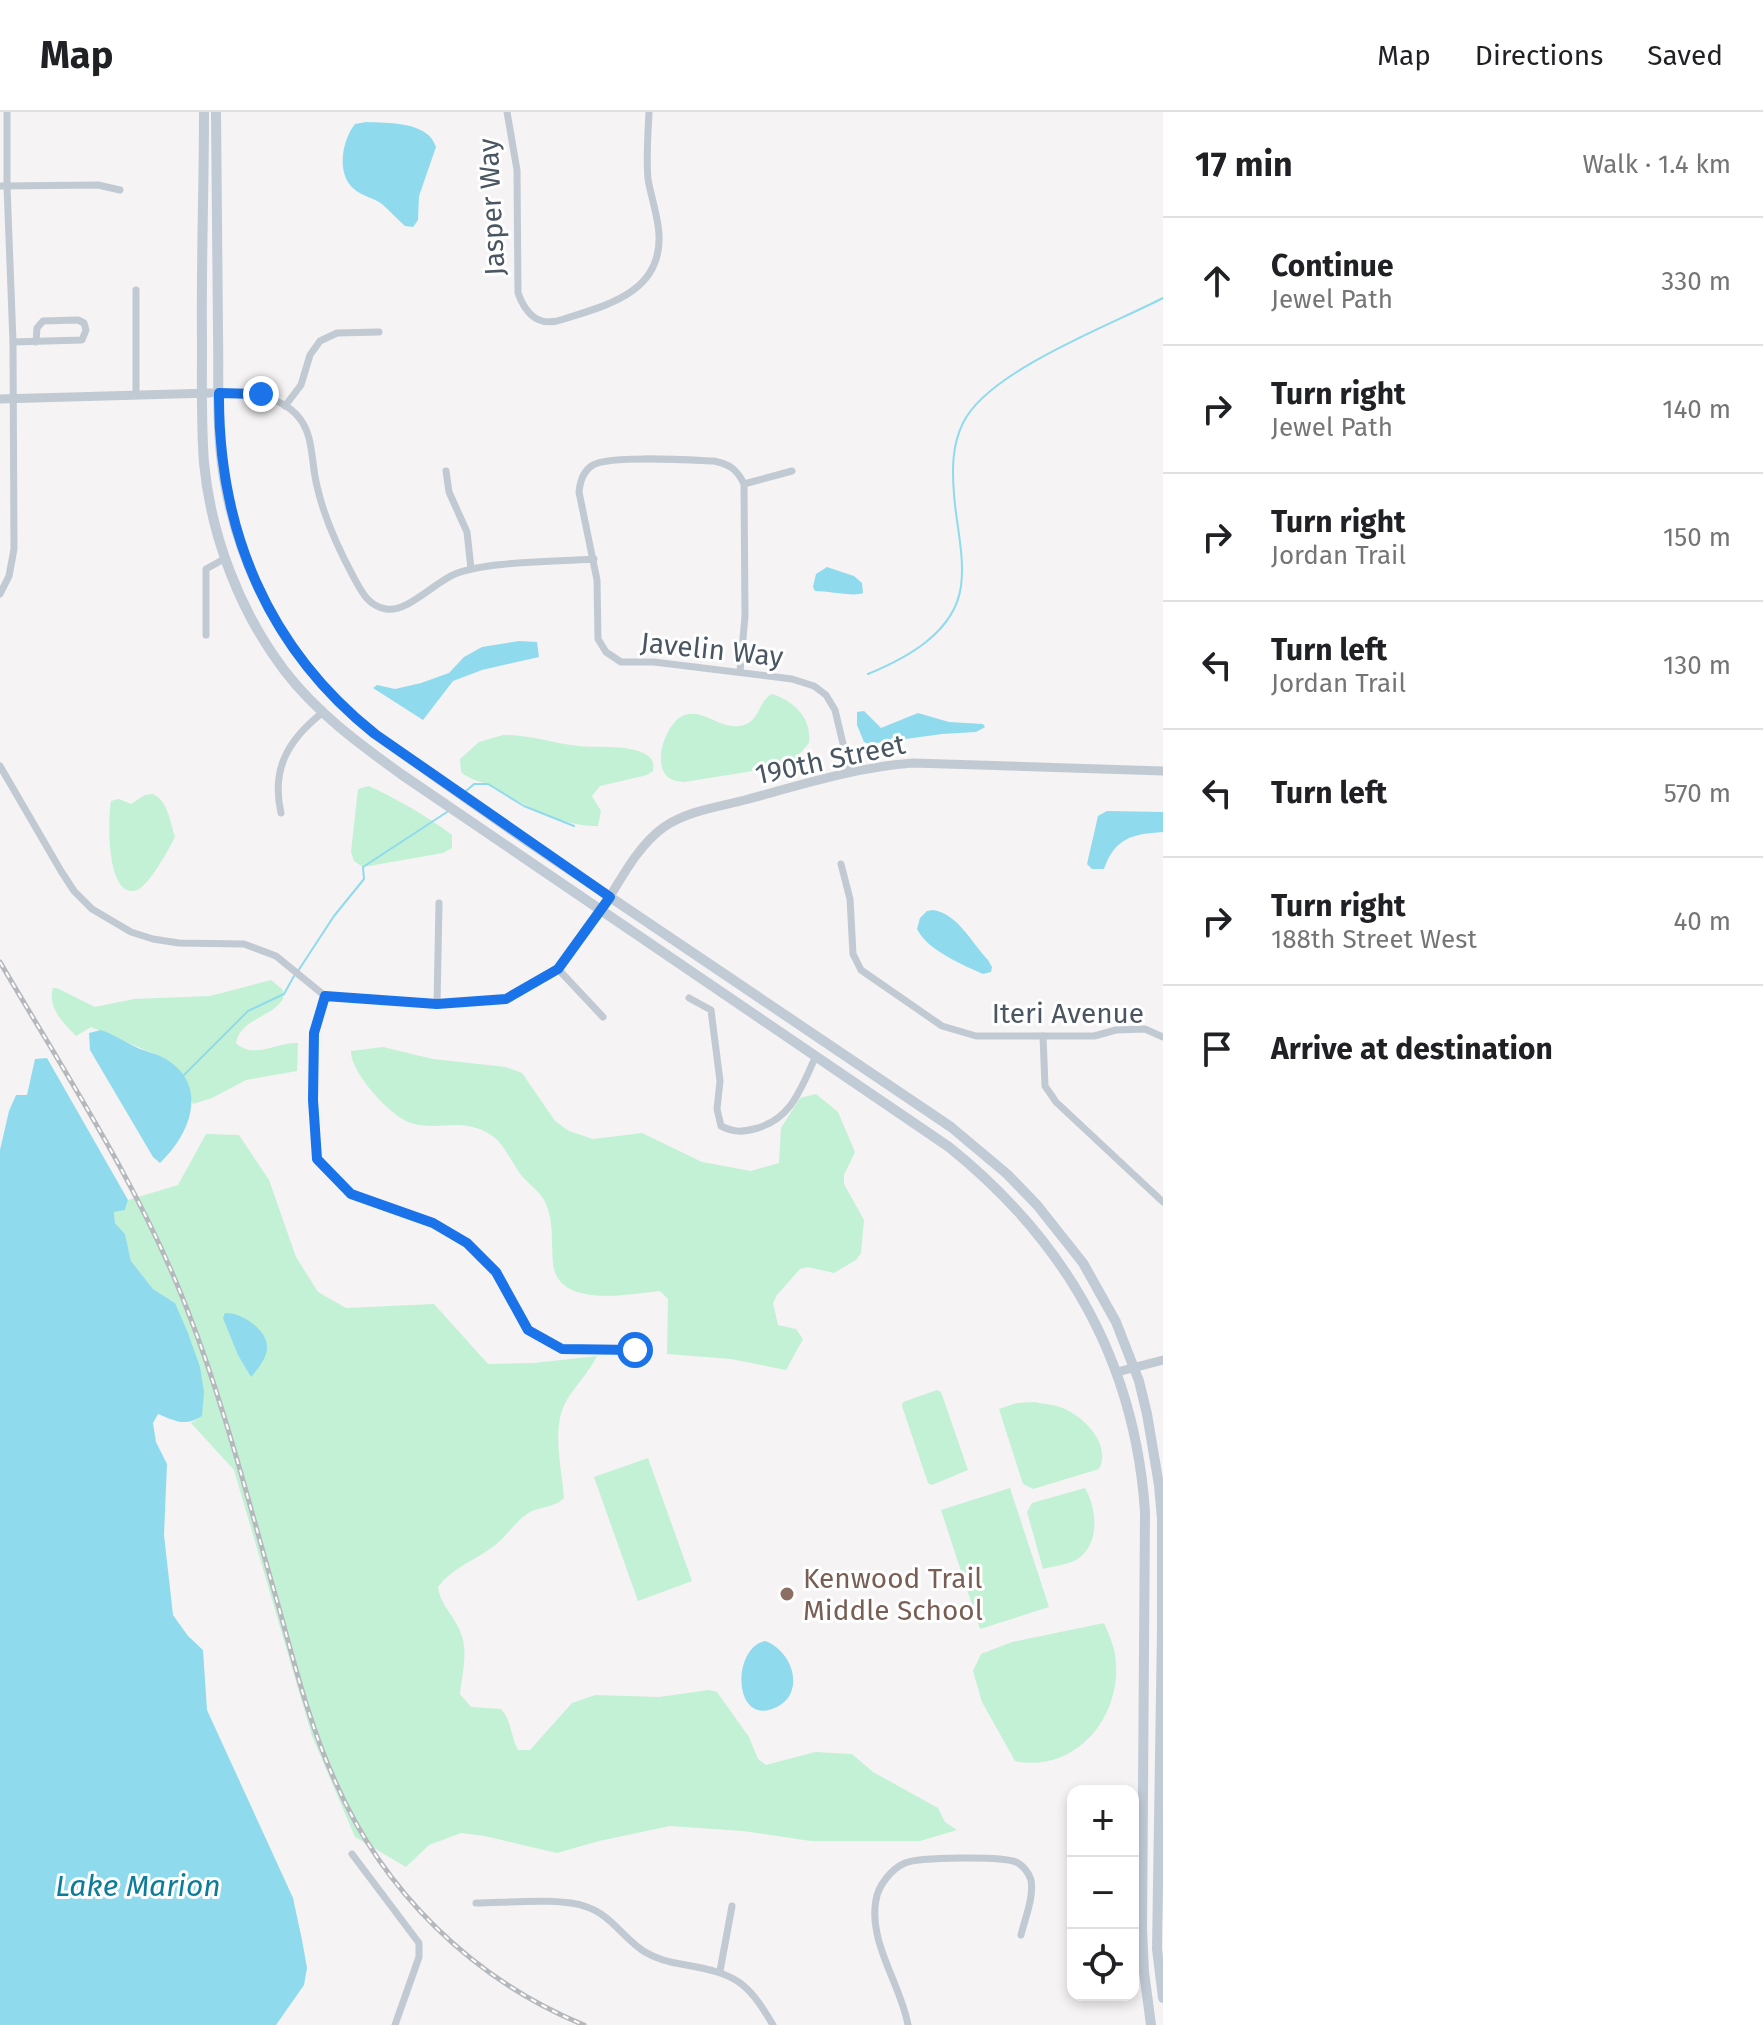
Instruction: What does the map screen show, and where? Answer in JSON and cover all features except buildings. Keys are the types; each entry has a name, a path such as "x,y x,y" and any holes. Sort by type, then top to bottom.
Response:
{"main road":[{"path":"204,112 211,393 224,477 246,563 277,625 317,680 353,717 375,734 951,1127 1007,1174 1037,1206 1083,1263 1116,1322 1147,1414 1162,1519 1157,1949 1163,1998"},
{"path":"216,112 211,393 205,467 218,536 226,558 247,609 284,670 343,732 401,774 949,1147 1012,1203 1067,1272 1094,1321 1117,1372 1136,1444 1145,1512 1142,1930 1151,2025"}],"street":[{"path":"0,594 9,576 14,549 13,342 3,186 7,112"},
{"name":"Jasper Way","path":"507,112 517,170 518,293 524,310 539,321 558,321 619,302 641,285 655,261 659,235 648,175 649,112"},
{"path":"3,186 98,185 120,190"},
{"path":"136,290 136,395"},
{"path":"13,342 36,342 82,340 86,330 84,323 78,320 43,321 37,328 36,342"},
{"path":"285,406 301,385 310,355 320,341 337,333 379,332"},
{"path":"0,399 261,394 285,406 299,418 309,436 318,491 331,531 363,595 371,603 390,610 400,608 443,580 471,569 594,559"},
{"name":"Javelin Way","path":"744,484 734,468 714,461 611,460 597,462 585,472 579,492 597,580 598,639 612,658 621,662 654,662 740,672 801,681 814,686 826,695 837,718 850,773"},
{"path":"446,471 449,492 467,532 471,569"},
{"path":"740,672 745,616 744,484 792,471"},
{"path":"206,635 206,569 226,558"},
{"path":"281,813 277,794 283,758 297,736 322,713"},
{"name":"190th Street","path":"601,911 646,844 673,822 686,815 850,773 883,766 939,762 1163,771"},
{"path":"0,766 61,871 74,891 92,909 131,932 153,939 179,943 244,944 255,948 276,956 325,996 437,1004 506,999 558,969 601,911"},
{"name":"Iteri Avenue","path":"841,864 850,899 853,954 861,970 942,1026 976,1036 1094,1036 1116,1030 1145,1029 1163,1037"},
{"path":"437,1004 439,903"},
{"path":"558,969 603,1017"},
{"path":"325,996 314,1033 313,1100 317,1159 351,1194 433,1223 467,1243 496,1272 528,1330 562,1349 649,1353"},
{"path":"689,998 711,1010 720,1081 717,1109 721,1126 733,1132 744,1132 775,1122 796,1098 816,1056"},
{"path":"1043,1036 1045,1086 1056,1102 1163,1202"},
{"path":"1117,1372 1163,1360"},
{"path":"352,1854 419,1943 419,1957 395,2025"},
{"path":"908,2025 874,1918 876,1898 884,1881 898,1867 908,1861 938,1859 1005,1858 1019,1863 1031,1879 1030,1899 1021,1935"},
{"path":"476,1903 572,1903 587,1907 604,1915 628,1941 648,1954 667,1962 720,1971 752,1991 773,2025"},
{"path":"720,1971 732,1906"}],"green space":[{"path":"772,694 794,706 808,726 809,743 790,765 684,782 672,780 666,775 661,762 663,745 669,730 679,718 695,714 727,725 744,725 753,719"},
{"path":"503,735 578,746 631,749 649,757 653,762 653,771 600,786 592,796 601,811 598,826 568,822 542,813 461,772 460,759 479,742"},
{"path":"369,786 412,808 452,835 452,848 443,853 363,867 354,861 351,852 358,789"},
{"path":"153,794 165,807 175,837 145,884 134,891 125,889 118,881 111,854 111,801 119,799 131,804 145,795"},
{"path":"271,980 283,990 283,999 243,1029 236,1043 243,1048 258,1050 298,1043 297,1071 246,1080 193,1104 180,1073 164,1058 91,1027 76,1036 61,1020 52,1002 53,988 95,1007 134,999 210,996"},
{"path":"383,1047 433,1059 506,1067 522,1073 555,1121 569,1131 593,1139 642,1133 702,1162 751,1171 779,1163 781,1128 800,1098 816,1094 838,1112 855,1152 844,1175 844,1184 864,1220 861,1253 856,1260 834,1273 808,1267 800,1269 777,1295 773,1303 778,1325 796,1329 803,1339 786,1370 731,1359 667,1354 668,1299 660,1291 597,1296 568,1288 558,1278 553,1264 551,1226 546,1204 494,1137 462,1125 411,1123 393,1112 373,1093 357,1070 351,1051"},
{"path":"206,1134 239,1135 269,1180 296,1257 318,1292 346,1308 434,1304 488,1364 597,1356 568,1398 560,1421 558,1447 564,1498 526,1515 495,1545 453,1572 438,1587 463,1638 460,1694 471,1707 501,1709 518,1750 530,1750 572,1703 595,1695 659,1697 709,1690 717,1692 749,1737 758,1759 766,1765 815,1752 852,1754 873,1772 938,1808 945,1822 957,1830 920,1841 811,1841 743,1831 670,1826 557,1853 461,1833 429,1845 406,1867 355,1837 312,1736 234,1470 191,1423 202,1416 175,1303 153,1289 131,1261 125,1234 115,1223 114,1211 125,1210 128,1200 178,1185"},
{"path":"937,1390 941,1392 968,1470 932,1485 928,1483 902,1406 903,1402"},
{"path":"1035,1402 1060,1407 1086,1424 1102,1450 1099,1469 1033,1489 1023,1484 999,1409 1017,1403"},
{"path":"648,1458 692,1581 638,1601 594,1477"},
{"path":"1010,1488 1049,1607 980,1629 941,1510"},
{"path":"1085,1488 1094,1516 1090,1545 1076,1560 1043,1569 1027,1512 1032,1503"},
{"path":"1104,1623 1114,1649 1116,1665 1115,1686 1101,1723 1073,1751 1056,1759 1036,1763 1015,1761 982,1702 973,1671 981,1654 1012,1642"}],"water":[{"path":"396,123 416,128 425,132 436,147 419,196 418,220 413,227 405,226 382,204 348,183 343,166 344,148 355,124"},
{"path":"827,567 854,576 862,583 863,593 815,591 816,574"},
{"path":"519,641 537,642 539,657 482,670 453,681 423,720 373,688 377,685 395,689 421,683 449,673 464,657 482,647"},
{"path":"864,711 881,728 918,713 949,722 983,724 985,727 976,732 869,744 864,742 857,725 857,712"},
{"path":"1107,811 1163,812 1163,832 1142,834 1126,840 1114,850 1104,869 1092,869 1087,864 1098,816"},
{"path":"933,910 950,917 964,930 988,960 991,972 983,974 956,961 922,937 917,929 920,918"},
{"path":"101,1030 164,1058 187,1081 191,1109 187,1124 160,1163 153,1157 90,1050 89,1033"},
{"name":"Lake Marion","path":"47,1058 128,1200 125,1210 114,1212 115,1223 125,1234 131,1261 153,1289 175,1303 200,1367 204,1392 202,1416 185,1422 158,1414 153,1423 156,1442 167,1464 164,1535 173,1615 203,1650 207,1710 293,1898 307,1968 304,1985 276,2025 0,2025 0,1150 16,1095 27,1095 35,1059"},
{"path":"225,1313 239,1316 264,1335 265,1357 251,1377 238,1355 223,1318"},
{"path":"765,1641 779,1650 790,1664 793,1681 785,1702 772,1709 759,1710 750,1705 744,1695 742,1669 754,1647"}],"waterway":[{"path":"868,674 898,660 927,641 939,630 957,602 962,563 954,494 954,458 959,431 977,404 997,385 1053,351 1163,298"},
{"path":"465,792 474,784 488,784 524,806 574,826"},
{"path":"298,971 334,916 364,879 363,867 447,812"},
{"path":"183,1076 248,1011 284,994 294,976"}],"railway":[{"path":"0,962 125,1175 187,1309 225,1420 311,1717 326,1760 355,1821 378,1859 405,1894 469,1957 543,2006 584,2025"}],"place":[{"name":"Kenwood Trail Middle School","path":"787,1594"}],"route":[{"path":"261,394 219,393 224,477 246,563 277,625 293,649 317,680 353,717 610,897 558,969 506,999 437,1004 325,996 314,1033 313,1100 317,1159 351,1194 433,1223 467,1243 496,1272 528,1330 562,1349 635,1350"}]}
